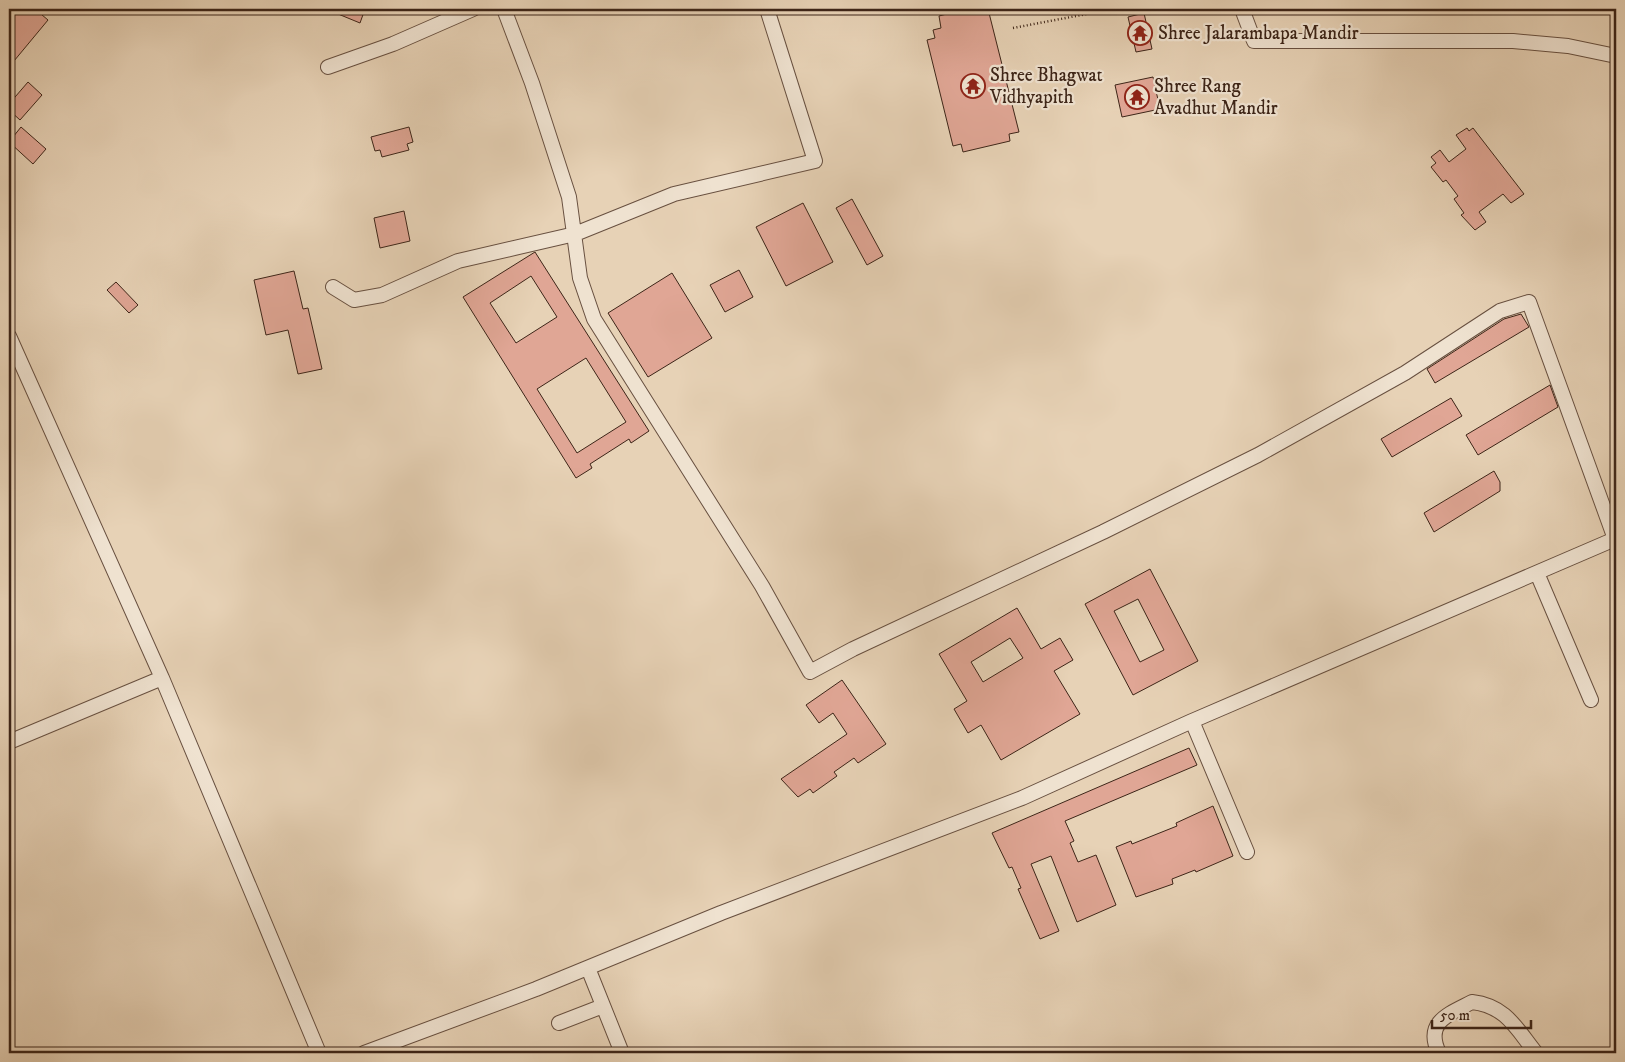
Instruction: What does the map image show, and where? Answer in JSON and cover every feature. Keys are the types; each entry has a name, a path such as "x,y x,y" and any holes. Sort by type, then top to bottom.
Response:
{"street":[{"path":"328,67 393,44 473,9"},
{"path":"364,1053 588,968 721,913 1022,798 1192,721 1616,539 1529,302 1500,311 1405,373 1258,455 1094,536 853,649 810,672 762,586 594,319 580,278 569,197 532,82 504,9"},
{"path":"333,287 354,300 382,295 458,261 575,234 674,194 815,161 767,9"},
{"path":"1242,9 1254,41 1513,41 1568,46 1616,56"},
{"path":"9,336 162,678 319,1053"},
{"path":"1537,573 1591,700"},
{"path":"9,742 162,678"},
{"path":"1192,721 1247,852"},
{"path":"588,968 622,1053"},
{"path":"1439,1053 1434,1044 1436,1028 1443,1017 1472,1002 1495,1007 1506,1015 1536,1053"},
{"path":"559,1023 603,1006"}],"path":[{"path":"1013,28 1113,9"}],"building":[{"path":"9,9 35,9 48,20 9,67"},
{"path":"326,9 365,9 360,23"},
{"name":"Shree Bhagwat Vidhyapith","path":"966,9 988,9 1019,132 1009,134 1010,141 963,152 961,144 953,146 927,40 935,38 933,30 941,28 939,16"},
{"name":"Shree Jalarambapa Mandir","path":"1144,13 1152,49 1136,52 1128,17"},
{"name":"Shree Rang Avadhut Mandir","path":"1153,77 1160,109 1122,117 1115,85"},
{"path":"28,82 42,95 20,120 9,110 9,104"},
{"path":"21,127 46,149 33,164 9,142"},
{"path":"409,127 413,142 407,144 409,150 382,157 380,150 375,151 371,137"},
{"path":"1467,128 1469,131 1473,128 1524,194 1511,203 1503,194 1479,212 1486,222 1475,230 1461,215 1464,213 1454,199 1458,196 1446,180 1443,182 1431,167 1436,163 1431,157 1440,150 1449,162 1466,149 1456,135"},
{"path":"852,199 883,256 867,265 836,208"},
{"path":"803,203 833,262 786,286 756,227"},
{"path":"404,211 410,241 380,248 374,218"},
{"path":"535,252 649,431 631,443 629,439 590,464 592,468 576,478 463,297","holes":["531,276 557,317 516,343 490,303","586,358 626,422 577,453 537,389"]},
{"path":"739,270 753,297 725,312 710,285"},
{"path":"294,271 303,309 308,308 322,369 298,374 288,330 266,335 254,280"},
{"path":"672,273 712,338 648,377 608,313"},
{"path":"116,282 138,305 129,313 107,290"},
{"path":"1521,314 1529,327 1435,383 1427,369 1504,319"},
{"path":"1550,385 1558,407 1478,455 1466,435"},
{"path":"1451,398 1462,416 1392,457 1381,439"},
{"path":"1494,471 1500,482 1500,491 1434,532 1424,513"},
{"path":"1150,569 1198,661 1133,695 1085,604","holes":["1138,599 1164,650 1140,662 1114,611"]},
{"path":"1017,608 1041,649 1060,638 1073,660 1054,671 1080,714 1001,760 981,725 968,733 954,709 967,701 939,654","holes":["1010,638 1023,658 983,682 971,662"]},
{"path":"842,680 886,744 858,763 854,758 834,772 837,776 813,793 810,789 798,797 781,779 847,734 833,713 819,723 806,705"},
{"path":"1189,748 1197,765 1065,821 1074,841 1070,843 1078,862 1096,855 1116,905 1077,922 1051,856 1031,864 1059,931 1040,939 1018,889 1021,888 1012,867 1009,868 992,833"},
{"path":"1213,806 1233,856 1196,872 1195,870 1172,879 1173,884 1136,897 1116,847 1131,841 1132,844 1177,826 1176,823"}],"place":[{"name":"Shree Jalarambapa Mandir","path":"1140,33"},
{"name":"Shree Bhagwat Vidhyapith","path":"973,86"},
{"name":"Shree Rang Avadhut Mandir","path":"1137,97"}]}
